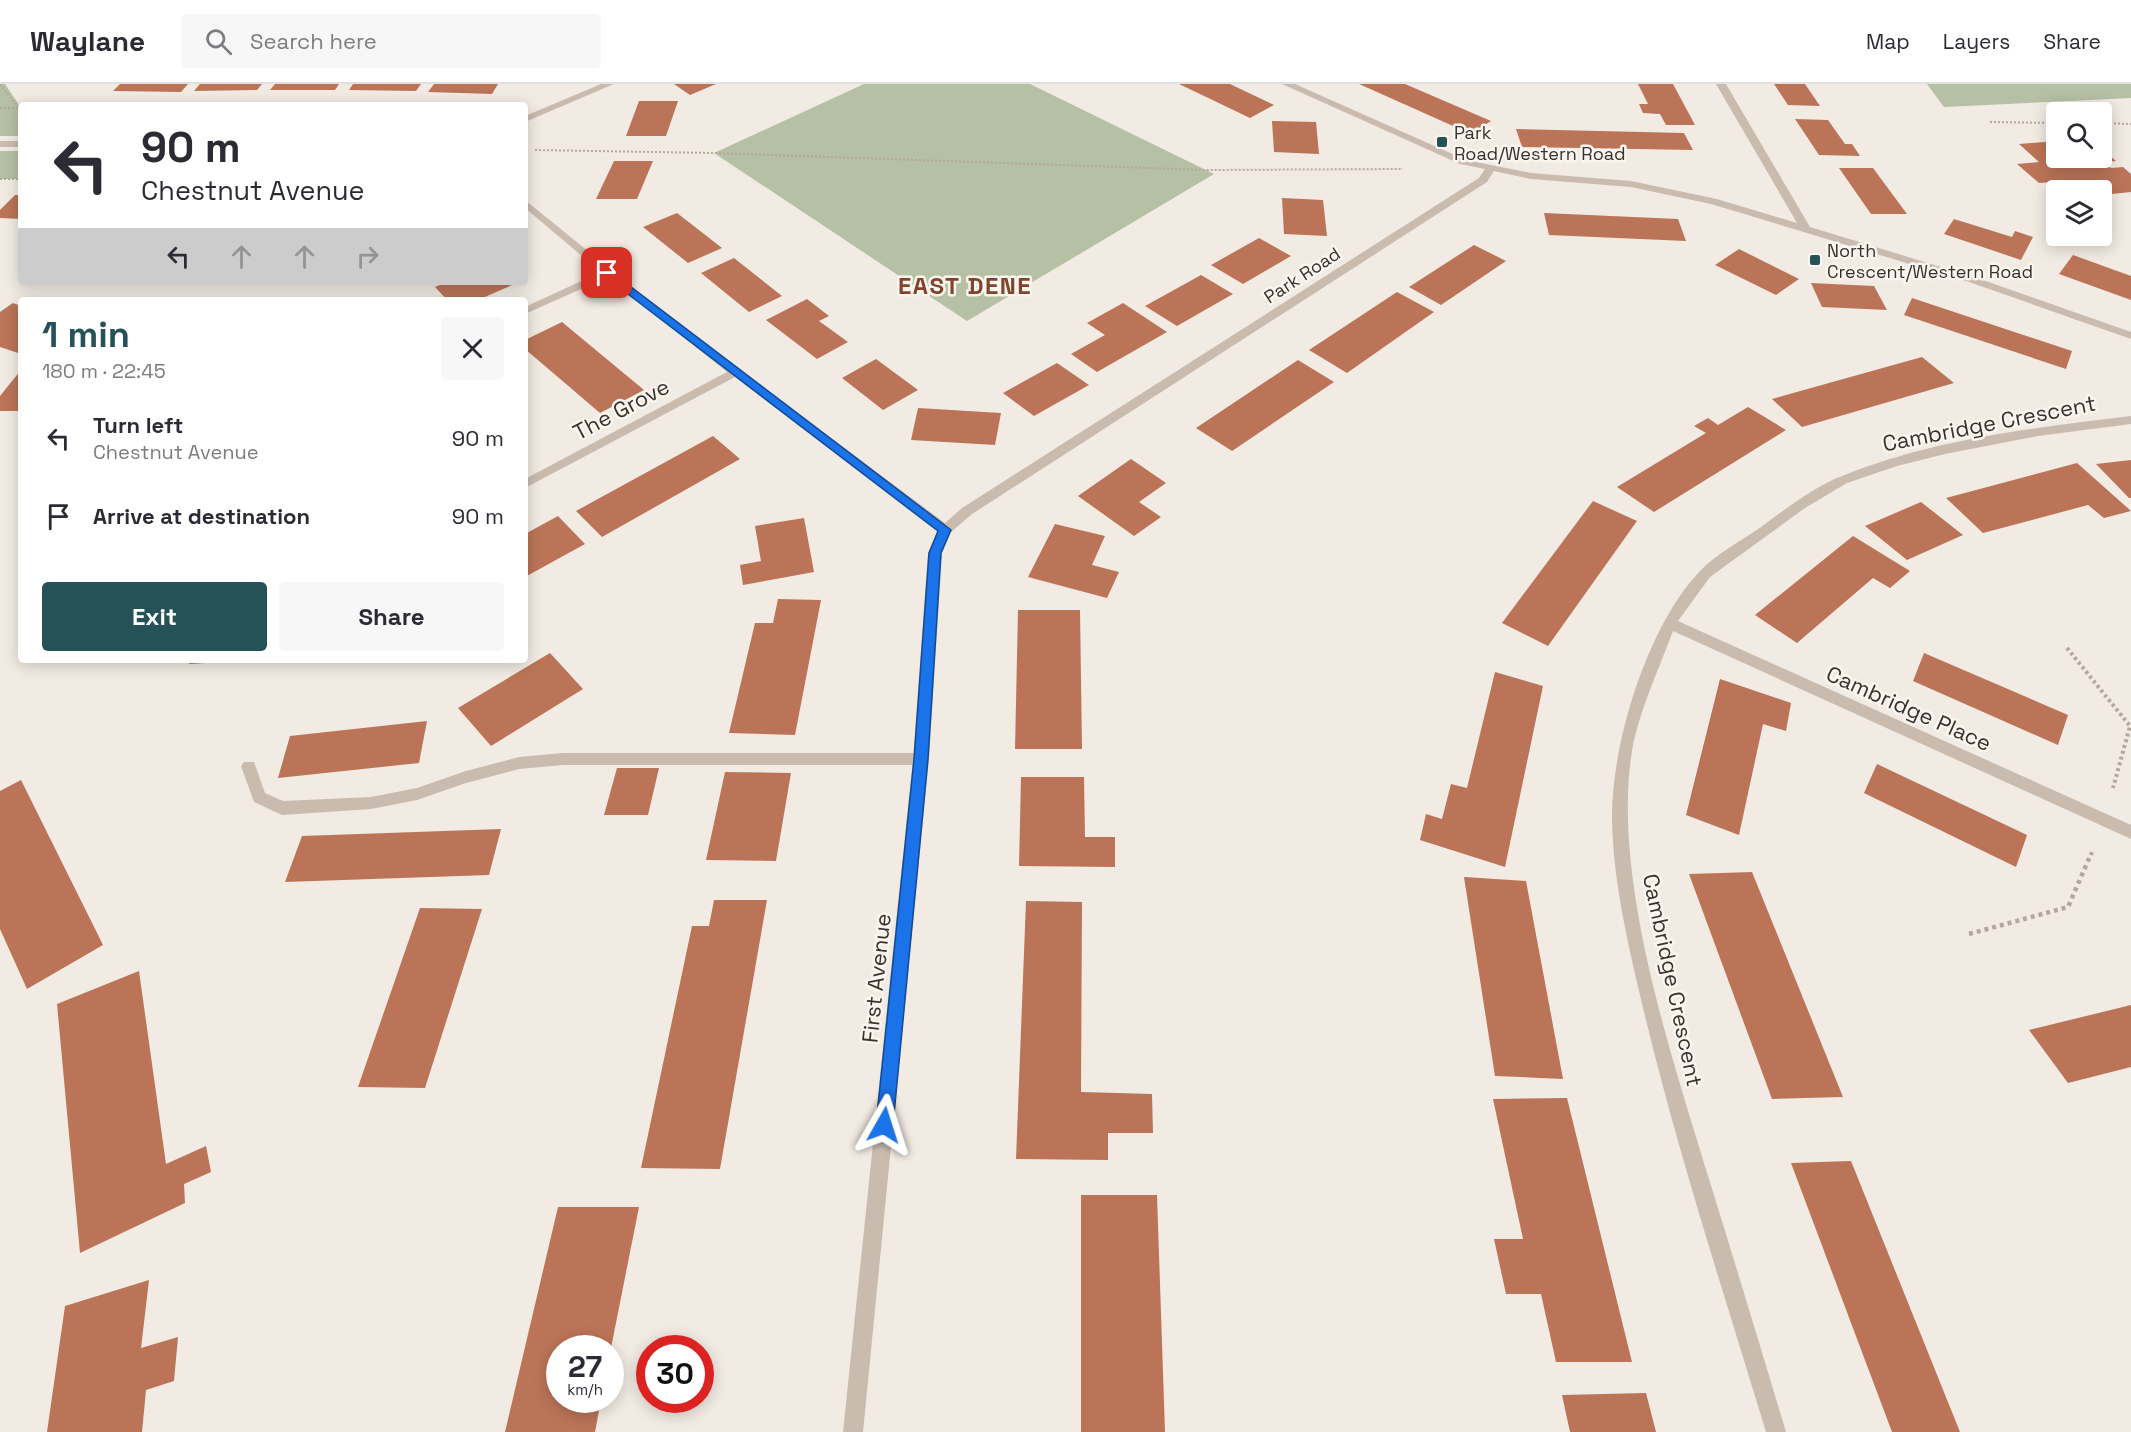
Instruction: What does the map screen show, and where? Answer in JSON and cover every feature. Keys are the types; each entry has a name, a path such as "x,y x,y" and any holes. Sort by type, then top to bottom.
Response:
{"street":[{"path":"528,118 609,84"},
{"path":"1287,84 1463,162 1491,169 1666,190 1805,228 1973,280 2131,336"},
{"path":"1721,84 1805,228"},
{"path":"0,144 18,144"},
{"name":"Park Road","path":"945,530 976,505 1483,180 1491,169"},
{"path":"528,207 607,273 945,530"},
{"path":"528,310 607,273"},
{"name":"The Grove","path":"528,482 736,372"},
{"name":"Cambridge Crescent","path":"1776,1432 1668,1074 1640,959 1627,886 1620,819 1625,750 1647,680 1669,623 1705,574 1800,505 1843,480 1894,462 1945,450 2038,432 2131,420"},
{"name":"First Avenue","path":"853,1432 921,759 935,553 945,530"},
{"name":"Cambridge Place","path":"1669,623 2131,832"},
{"path":"249,766 259,797 282,808 371,804 417,794 466,777 519,763 563,759 921,759"}],"path":[{"path":"0,84 18,106"},
{"path":"0,108 18,108"},
{"path":"1990,122 2046,123"},
{"path":"2112,123 2131,124"},
{"path":"528,150 714,153 1206,170 1407,169"},
{"path":"0,179 18,179"}],"green space":[{"path":"0,84 5,84 18,104 18,136 0,136"},
{"path":"864,84 1030,84 1214,174 967,321 714,153"},
{"path":"1927,84 2131,84 2131,98 1944,107"},
{"path":"0,151 18,151 18,179 0,179"}],"building":[{"path":"120,84 188,84 181,92 113,91"},
{"path":"200,84 262,84 257,90 194,91"},
{"path":"275,84 339,84 335,90 270,90"},
{"path":"353,84 421,84 416,91 349,90"},
{"path":"434,84 498,84 492,94 428,92"},
{"path":"674,84 716,84 690,95"},
{"path":"1179,84 1230,84 1274,105 1250,118"},
{"path":"1359,84 1405,84 1491,121 1471,134"},
{"path":"1638,84 1673,84 1695,125 1666,125 1660,114 1643,113 1639,104 1648,104"},
{"path":"1774,84 1805,84 1820,106 1788,105"},
{"path":"639,101 678,101 666,136 626,136"},
{"path":"1795,119 1828,120 1845,144 1852,144 1860,156 1819,155"},
{"path":"1272,121 1316,122 1319,154 1274,152"},
{"path":"1516,129 1684,133 1693,150 1522,147"},
{"path":"2046,142 2046,168 2123,167 2131,174 2131,192 2112,194 2112,180 2046,180 2046,182 2039,183 2017,164 2039,162 2019,144"},
{"path":"614,161 653,161 637,199 596,199"},
{"path":"1839,168 1873,168 1907,214 1871,214"},
{"path":"15,195 18,195 18,219 0,218 0,210"},
{"path":"1282,198 1323,200 1327,236 1284,234"},
{"path":"677,213 722,248 688,263 643,227"},
{"path":"1544,213 1678,219 1686,241 1549,235"},
{"path":"1954,219 2012,237 2015,231 2033,237 2021,260 1944,234"},
{"path":"1259,238 1291,256 1243,284 1211,265"},
{"path":"1474,245 1506,261 1441,305 1409,287"},
{"path":"1739,249 1799,279 1776,295 1715,265"},
{"path":"2073,255 2131,276 2131,300 2059,274"},
{"path":"734,258 782,296 749,312 701,273"},
{"path":"1201,275 1233,294 1177,326 1145,306"},
{"path":"1811,283 1874,286 1887,310 1822,307"},
{"path":"440,285 512,285 485,297 444,297 435,287"},
{"path":"1397,292 1434,312 1347,373 1309,350"},
{"path":"1912,298 2072,351 2066,369 1904,315"},
{"path":"807,299 829,316 819,321 848,342 817,359 766,320"},
{"path":"13,303 18,305 18,353 0,347 0,312"},
{"path":"1123,303 1167,332 1097,372 1071,354 1105,335 1087,323"},
{"path":"562,322 644,390 600,413 528,352 528,339"},
{"path":"1922,357 1954,383 1802,427 1772,399"},
{"path":"876,359 918,390 883,410 842,378"},
{"path":"1298,360 1334,382 1232,451 1196,428"},
{"path":"1057,363 1089,385 1034,416 1003,393"},
{"path":"18,374 18,411 0,411 0,396"},
{"path":"1748,407 1786,430 1654,512 1617,487 1706,433 1694,426 1708,418 1718,425"},
{"path":"918,408 1001,413 995,445 911,440"},
{"path":"713,436 740,459 602,537 576,511"},
{"path":"1131,459 1166,483 1139,502 1161,517 1134,536 1078,496"},
{"path":"2131,460 2131,498 2129,498 2096,464"},
{"path":"2077,463 2131,511 2104,518 2088,505 1983,533 1946,498"},
{"path":"1593,501 1637,521 1548,646 1502,623"},
{"path":"1921,502 1963,535 1907,560 1865,526"},
{"path":"558,516 585,544 528,575 528,532"},
{"path":"804,518 814,572 743,585 740,565 761,561 755,526"},
{"path":"1055,524 1105,536 1092,565 1119,572 1107,598 1028,577"},
{"path":"1853,536 1910,571 1890,588 1873,578 1797,643 1755,615"},
{"path":"778,599 821,600 795,735 729,733 755,623 773,623"},
{"path":"1018,610 1080,610 1082,749 1015,749"},
{"path":"550,653 583,689 491,746 458,708"},
{"path":"1924,653 2068,715 2058,745 1913,681"},
{"path":"1495,672 1543,686 1505,867 1420,840 1426,814 1442,819 1451,784 1467,788"},
{"path":"1720,679 1791,703 1786,731 1763,724 1739,835 1686,815"},
{"path":"427,721 419,763 278,778 290,736"},
{"path":"1877,764 2027,835 2016,867 1864,793"},
{"path":"617,768 659,768 648,815 604,815"},
{"path":"725,772 791,773 776,861 706,860"},
{"path":"1021,777 1084,777 1085,837 1115,837 1115,867 1019,866"},
{"path":"21,780 103,945 27,989 0,929 0,791"},
{"path":"501,829 489,875 285,882 302,836"},
{"path":"1752,872 1843,1097 1772,1099 1689,874"},
{"path":"1464,877 1526,881 1563,1079 1495,1076"},
{"path":"714,900 767,900 720,1169 641,1168 692,926 709,926"},
{"path":"1026,901 1082,902 1081,1092 1152,1094 1153,1133 1108,1133 1108,1160 1016,1159"},
{"path":"420,908 482,909 425,1088 358,1087"},
{"path":"139,971 166,1164 206,1146 211,1172 184,1184 185,1203 80,1253 57,1004"},
{"path":"2131,1005 2131,1067 2068,1083 2029,1030"},
{"path":"1567,1098 1632,1362 1556,1362 1541,1294 1506,1294 1494,1239 1523,1239 1493,1099"},
{"path":"1851,1161 1960,1432 1892,1432 1791,1163"},
{"path":"1081,1195 1157,1195 1165,1432 1081,1432"},
{"path":"558,1207 639,1207 614,1335 546,1335 546,1413 599,1413 595,1432 505,1432"},
{"path":"149,1280 141,1348 178,1337 174,1381 146,1390 142,1432 47,1432 65,1306"},
{"path":"1646,1393 1656,1432 1570,1432 1562,1395"}],"place":[{"name":"Park Road/Western Road","path":"1442,142"},
{"name":"North Crescent/Western Road","path":"1815,260"}],"district":[{"name":"EAST DENE","path":"965,285"}],"route":[{"path":"607,273 945,530 935,553 921,759 884,1125"}]}
